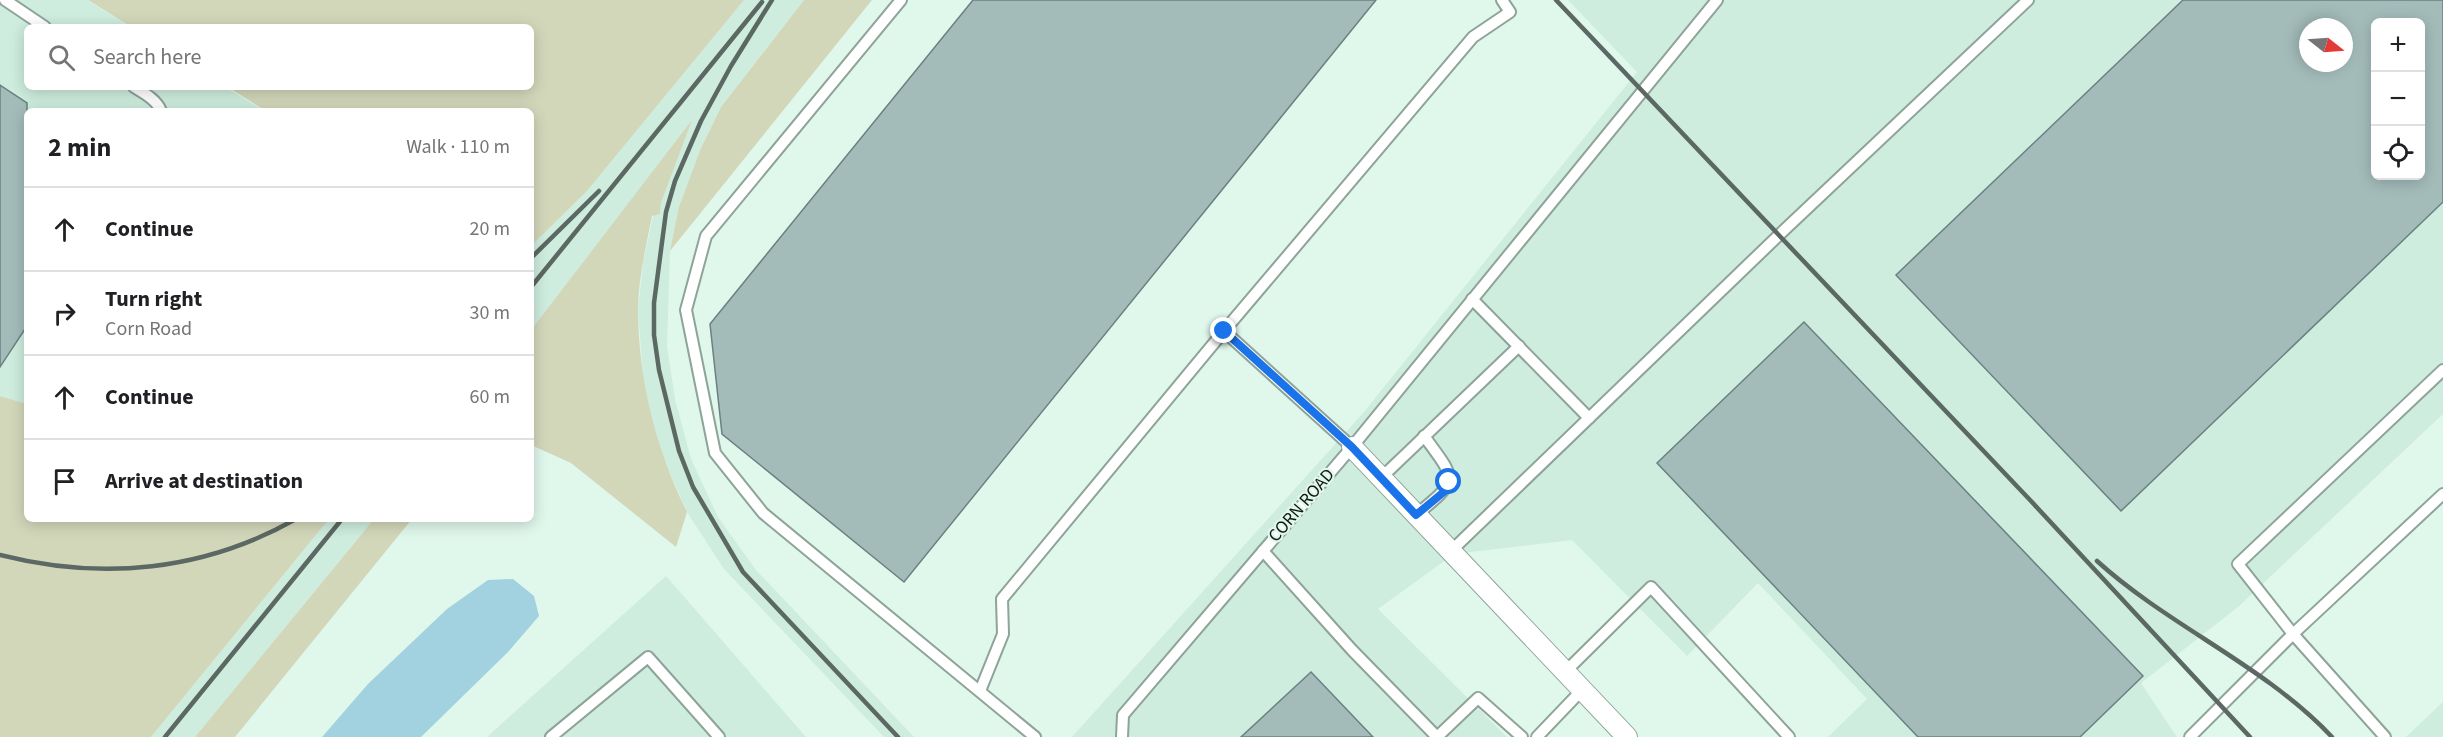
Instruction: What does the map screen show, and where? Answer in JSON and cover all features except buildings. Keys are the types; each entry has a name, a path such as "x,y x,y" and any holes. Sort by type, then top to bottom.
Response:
{"street":[{"path":"1352,447 1626,737"}],"lane":[{"path":"5,0 41,24"},
{"path":"901,0 706,236 686,310 715,453 763,513 1035,737"},
{"path":"980,691 1003,634 1002,599 1224,331 1473,37 1510,12 1502,0"},
{"name":"CORN ROAD","path":"1122,737 1123,715 1352,447 1717,0"},
{"path":"1451,551 2028,0"},
{"path":"139,90 150,97 159,108"},
{"path":"1472,299 1589,418"},
{"path":"1224,331 1352,447"},
{"path":"1381,477 1519,346"},
{"path":"2385,737 2293,634 2238,564 2443,370"},
{"path":"1416,515 1445,491 1450,476 1447,467 1424,436"},
{"path":"2190,737 2293,634 2443,494"},
{"path":"1263,551 1352,650 1437,737 1478,698 1522,737"},
{"path":"1564,673 1651,587 1789,737"},
{"path":"551,737 648,657 719,737"},
{"path":"1537,737 1581,691"}],"shaded area":[{"path":"0,0 87,0 125,24 24,24 24,90 230,90 259,108 24,108 24,403 0,396"},
{"path":"88,0 744,0 587,191 534,243 534,108 261,108 233,90 534,90 534,24 126,24"},
{"path":"744,0 804,0 721,107 701,148 670,251 667,346 675,399 691,459 718,517 756,570 914,737 884,737 724,569 687,512 659,448 644,387 638,311 643,263 653,216 660,213 661,203 690,123 534,326 534,243 587,191"},
{"path":"804,0 872,0 670,251 679,207 701,148 721,107"},
{"path":"1568,0 2443,0 2443,414 2238,607 2141,683 2177,737 1828,737 1867,699 1758,583 1687,656 1572,540 1454,554 1378,609 1507,737 1072,737 1364,412 1637,72"},
{"path":"692,120 661,203 660,214 652,216 638,300 639,338 651,415 666,464 687,512 676,547 571,463 534,446 534,326"},
{"path":"0,396 24,403 24,522 327,522 151,737 0,737"},
{"path":"327,522 372,522 195,737 151,737"},
{"path":"372,522 410,522 235,737 195,737"},
{"path":"666,576 806,737 487,737"},
{"path":"2443,702 2443,737 2406,737"}],"water":[{"path":"513,579 534,596 539,616 508,652 421,737 322,737 368,684 447,609 488,580"}],"railway":[{"path":"772,0 731,66 701,121 675,181 666,212 654,303 654,335 659,370 679,451 693,487 743,572 898,737"},
{"path":"1556,0 2030,500 2250,737"},
{"path":"534,283 762,2"},
{"path":"534,255 599,191"},
{"path":"0,555 76,568 114,569 152,566 189,560 225,550 261,537 290,522"},
{"path":"165,737 340,522"},
{"path":"2097,561 2125,585 2277,688 2332,737"}],"route":[{"path":"1224,331 1352,447 1416,515 1445,491 1449,482"}]}
